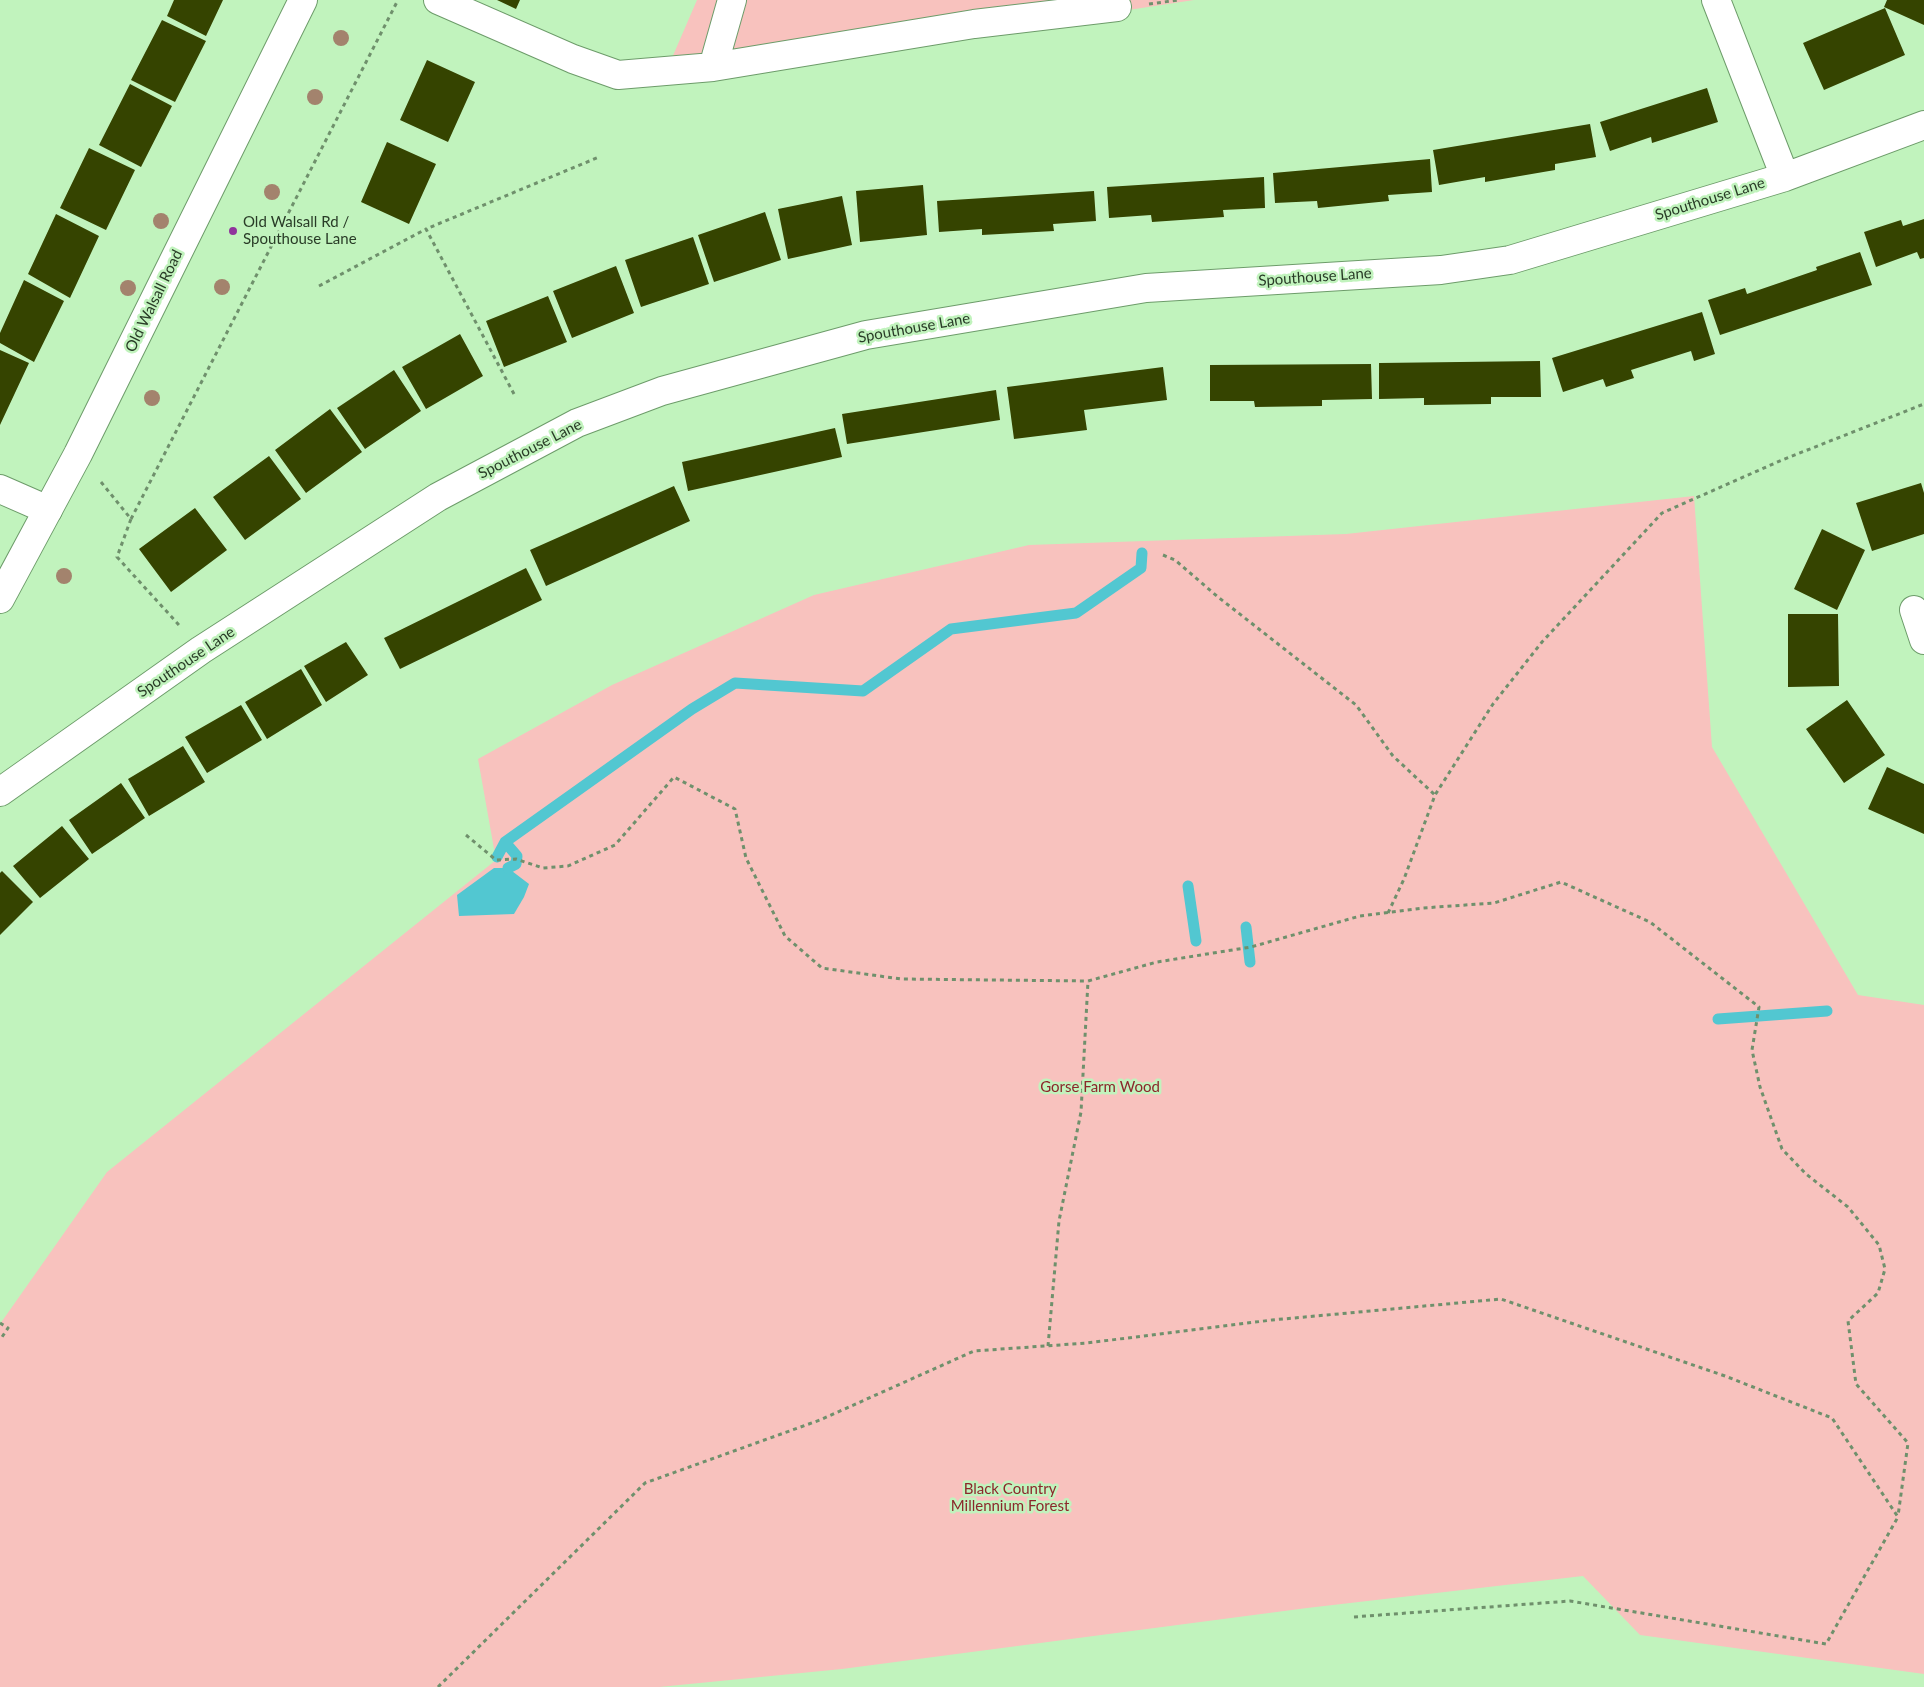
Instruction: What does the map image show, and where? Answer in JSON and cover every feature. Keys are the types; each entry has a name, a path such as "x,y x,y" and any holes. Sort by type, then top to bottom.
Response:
{"street":[{"name":"Old Walsall Road","path":"0,599 78,454 303,0"},
{"path":"438,0 573,59 618,75 713,67 976,12 1117,8"},
{"path":"713,67 732,0"},
{"path":"1716,0 1785,177"},
{"name":"Spouthouse Lane","path":"0,792 202,650 438,497 577,423 662,392 866,335 1146,288 1441,270 1510,260 1785,177 1924,125"},
{"path":"0,489 48,510"},
{"path":"1914,610 1924,640"}],"path":[{"path":"202,650 117,557 132,519 398,0"},
{"path":"319,286 426,229 599,157"},
{"path":"426,229 514,394"},
{"path":"1388,913 1404,879 1435,795 1493,704 1542,642 1662,514 1782,460 1924,404"},
{"path":"78,454 132,519"},
{"path":"1163,555 1175,560 1218,597 1356,705 1393,756 1435,795"},
{"path":"466,834 496,860 516,859 542,868 568,866 615,844 674,776 735,809 746,858 785,936 822,968 901,979 1088,981 1158,962 1251,947 1360,916 1494,903 1561,882 1650,922 1759,1007 1752,1050 1760,1086 1782,1149 1806,1174 1848,1207 1878,1245 1885,1269 1878,1293 1848,1321 1856,1384 1908,1443 1898,1517 1826,1644 1570,1602 1353,1617"},
{"path":"1048,1346 1059,1221 1081,1112 1088,981"},
{"path":"438,1687 645,1484 820,1420 974,1351 1048,1346 1272,1320 1501,1298 1725,1376 1832,1418 1898,1517"},
{"path":"0,1323 8,1328 0,1340"}],"green space":[{"path":"697,0 1194,0 662,81"},
{"name":"Gorse Farm Wood","path":"1694,496 1712,747 1858,995 1924,1005 1924,1674 1640,1635 1583,1576 1307,1608 842,1669 659,1687 0,1687 0,1324 107,1172 496,860 478,759 612,685 814,595 1029,545 1346,534"}],"water":[{"path":"494,868 508,868 529,884 514,914 459,916 457,895"}],"building":[{"path":"174,0 223,0 206,36 167,16"},
{"path":"497,0 520,0 516,9"},
{"path":"1887,0 1924,0 1924,25 1884,7"},
{"path":"1885,8 1905,55 1824,90 1803,43"},
{"path":"162,20 206,41 175,102 131,80"},
{"path":"427,60 475,82 448,142 400,120"},
{"path":"130,84 172,106 141,167 99,145"},
{"path":"1707,88 1718,122 1652,143 1651,137 1610,151 1600,122"},
{"path":"1590,124 1596,157 1555,164 1555,170 1485,182 1485,177 1439,185 1433,150"},
{"path":"387,142 436,164 409,224 361,202"},
{"path":"89,148 135,170 106,230 60,208"},
{"path":"1430,159 1432,192 1388,195 1389,201 1318,208 1317,201 1275,203 1273,173"},
{"path":"1264,177 1265,208 1223,210 1224,217 1152,222 1151,215 1109,218 1107,187"},
{"path":"923,185 927,235 860,242 856,191"},
{"path":"1094,191 1096,221 1053,224 1054,231 982,235 982,229 939,232 937,201"},
{"path":"842,196 852,245 788,259 778,209"},
{"path":"765,212 781,260 714,282 698,235"},
{"path":"56,214 99,236 70,298 28,274"},
{"path":"1924,219 1924,258 1920,259 1917,252 1876,267 1864,232 1901,220 1903,226"},
{"path":"693,237 709,284 641,307 625,260"},
{"path":"1860,252 1872,285 1720,335 1708,300 1745,288 1747,294 1817,270 1816,267"},
{"path":"616,266 634,313 572,338 553,291"},
{"path":"24,280 64,301 34,362 0,343 0,333"},
{"path":"548,296 567,342 504,367 486,321"},
{"path":"1702,312 1715,354 1694,361 1691,351 1631,370 1634,378 1606,387 1603,379 1563,392 1552,358"},
{"path":"460,334 483,376 426,409 402,367"},
{"path":"0,350 29,363 0,425"},
{"path":"1540,361 1541,397 1491,397 1491,404 1424,405 1424,398 1379,399 1379,363"},
{"path":"1371,364 1372,399 1322,400 1322,406 1255,407 1254,401 1210,401 1210,365"},
{"path":"1163,367 1167,400 1084,410 1087,430 1014,439 1007,387"},
{"path":"394,370 421,411 365,449 337,408"},
{"path":"996,390 1000,420 847,444 842,414"},
{"path":"330,409 362,452 306,493 275,450"},
{"path":"835,428 842,457 688,491 682,462"},
{"path":"269,456 301,499 245,540 213,497"},
{"path":"1921,483 1924,493 1924,534 1872,551 1856,503"},
{"path":"674,486 690,521 546,586 530,550"},
{"path":"195,508 227,550 171,592 139,549"},
{"path":"1822,529 1865,550 1837,610 1794,589"},
{"path":"526,568 542,600 400,669 384,638"},
{"path":"1788,614 1838,614 1839,686 1788,687"},
{"path":"346,642 368,675 326,702 304,666"},
{"path":"301,669 322,705 267,739 245,702"},
{"path":"1847,700 1885,755 1844,783 1806,729"},
{"path":"241,705 262,740 207,773 185,737"},
{"path":"183,746 205,782 149,816 128,779"},
{"path":"1887,767 1924,784 1924,834 1868,809"},
{"path":"121,783 145,818 92,854 69,820"},
{"path":"62,826 89,859 40,898 13,866"},
{"path":"2,871 33,902 0,935 0,873"}],"waterway":[{"path":"497,857 505,842 692,709 735,683 863,691 951,629 1076,613 1141,568 1142,553"},
{"path":"505,842 517,856 516,864 508,868"},
{"path":"1188,886 1196,941"},
{"path":"1246,927 1250,962"},
{"path":"1718,1019 1827,1011"}],"place":[{"name":"Old Walsall Rd / Spouthouse Lane","path":"233,231"}],"park label":[{"name":"Black Country Millennium Forest","path":"1010,1498"}]}
